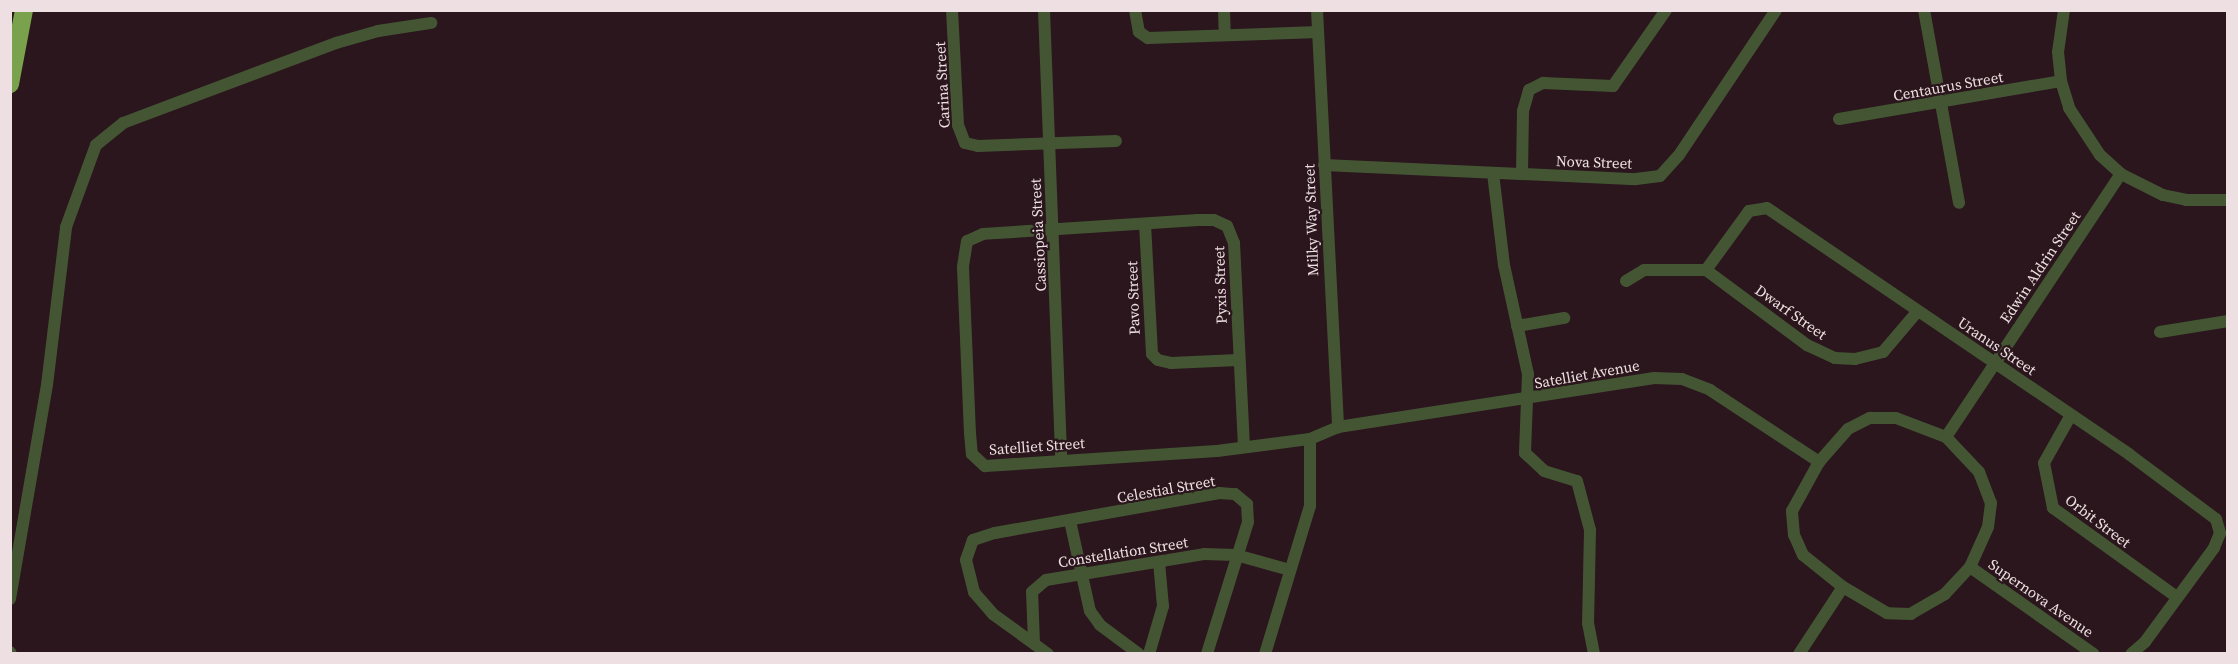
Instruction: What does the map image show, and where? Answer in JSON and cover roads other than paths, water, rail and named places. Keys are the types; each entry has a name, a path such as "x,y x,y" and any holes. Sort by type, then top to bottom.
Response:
{"highway":[{"path":"10,84 24,10"}],"street":[{"name":"Carina Street","path":"952,10 957,115 962,139 978,146 1049,144"},
{"name":"Cassiopeia Street","path":"1044,10 1061,459"},
{"path":"1135,10 1139,32 1146,37 1318,32"},
{"path":"1224,10 1226,34"},
{"name":"Milky Way Street","path":"1317,10 1338,427"},
{"path":"1522,174 1523,111 1529,90 1543,83 1613,86 1666,10"},
{"name":"Nova Street","path":"1324,165 1636,179 1660,176 1678,155 1776,10"},
{"path":"1924,10 1959,202"},
{"path":"2064,10 2058,52 2061,81 2082,133 2121,174 2163,195 2186,200 2228,201"},
{"path":"10,599 47,385 66,227 96,145 123,123 336,43 378,31 431,23"},
{"name":"Centaurus Street","path":"1839,119 2061,81"},
{"path":"1049,144 1116,141"},
{"path":"1493,173 1495,210 1528,374 1525,400 1526,457 1544,471 1575,479 1578,484 1590,530 1588,623 1594,654"},
{"name":"Edwin Aldrin Street","path":"1946,437 1994,361 2121,174"},
{"name":"Uranus Street","path":"1706,270 1749,211 1765,207 1917,312 1994,361 2177,488 2219,524 2214,548 2145,642 2130,654"},
{"name":"Pyxis Street","path":"1054,232 1214,220 1231,231 1234,243 1244,447"},
{"name":"Pavo Street","path":"1145,224 1152,354 1158,360 1171,363 1238,360"},
{"name":"Satelliet Street","path":"1054,232 977,234 965,244 963,267 972,454 980,464 992,466 1244,447 1310,440 1338,427"},
{"path":"1626,281 1644,270 1706,270"},
{"name":"Dwarf Street","path":"1706,270 1807,345 1835,358 1862,358 1883,352 1917,312"},
{"path":"1517,326 1564,318"},
{"path":"2160,332 2228,321"},
{"name":"Satelliet Avenue","path":"1338,427 1525,400 1654,378 1682,379 1710,390 1819,462"},
{"name":"Orbit Street","path":"2071,415 2044,463 2053,508 2177,597"},
{"path":"1870,418 1896,418 1946,437 1979,472 1991,502 1988,527 1970,567 1945,594 1911,614 1887,613 1843,587 1803,555 1794,536 1792,511 1819,462 1848,429 1870,418"},
{"path":"1265,654 1310,506 1310,440"},
{"name":"Celestial Street","path":"1034,643 993,614 974,592 966,566 968,548 982,536 1219,493 1235,494 1245,500 1248,509 1236,555"},
{"path":"1070,521 1087,606 1094,619 1139,654"},
{"name":"Constellation Street","path":"1034,643 1034,586 1081,573 1204,554 1236,555 1290,570"},
{"path":"1207,654 1236,555"},
{"path":"1149,654 1163,606 1159,562"},
{"name":"Supernova Avenue","path":"1970,567 2094,654"},
{"path":"1799,654 1843,587"},
{"path":"1034,643 1048,654"}]}
